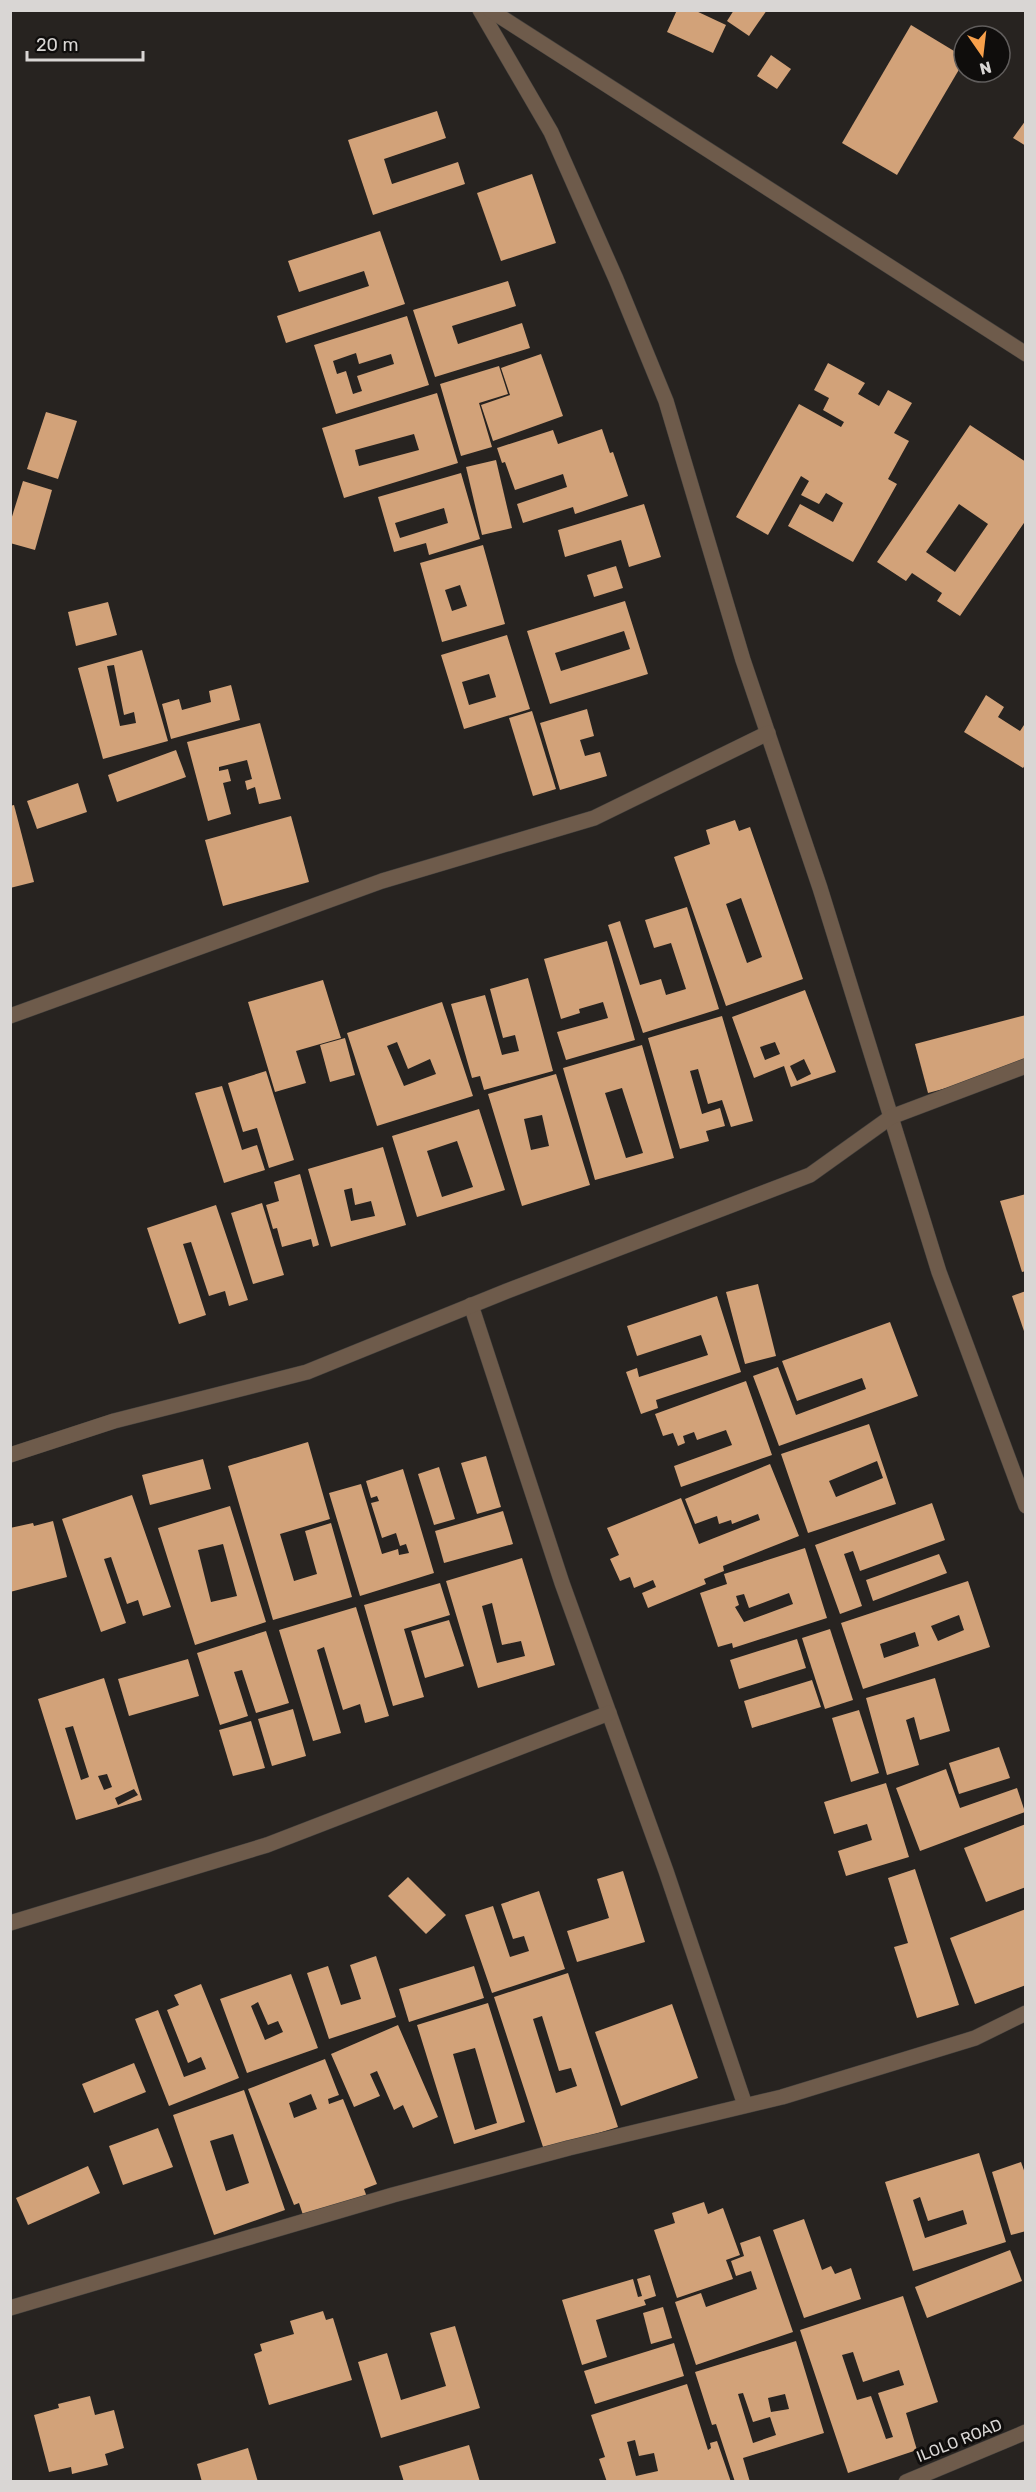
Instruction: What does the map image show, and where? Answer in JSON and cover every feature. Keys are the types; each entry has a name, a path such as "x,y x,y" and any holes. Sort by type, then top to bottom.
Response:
{"street":[{"path":"480,10 551,132 616,279 666,401 743,660 820,888 939,1272 1026,1506"},
{"path":"490,10 1026,354"},
{"path":"10,1016 382,881 594,818 768,734"},
{"path":"10,1455 114,1420 307,1372 471,1305 810,1175 891,1117 1026,1066"},
{"path":"471,1305 562,1583 666,1871 745,2105"},
{"path":"10,1923 267,1845 609,1713"},
{"path":"10,2307 393,2195 569,2148 782,2097 975,2038 1026,2013"},
{"name":"ILOLO ROAD","path":"906,2481 1026,2432"}],"building":[{"path":"677,10 694,10 726,25 713,53 667,32"},
{"path":"734,10 767,10 749,36 727,21"},
{"path":"911,25 952,50 952,81 897,175 842,143"},
{"path":"771,55 791,69 777,89 757,76"},
{"path":"437,111 446,138 384,159 392,184 458,162 465,184 373,215 348,140"},
{"path":"1026,120 1026,146 1013,138"},
{"path":"532,174 556,243 501,261 477,193"},
{"path":"380,231 405,304 286,343 277,316 369,286 364,271 299,292 288,261"},
{"path":"508,281 516,306 452,326 458,344 522,323 530,348 435,377 413,310"},
{"path":"407,316 429,385 336,414 314,345","holes":["356,353 359,364 391,354 394,364 357,376 362,391 353,394 346,371 337,374 333,361"]},
{"path":"541,354 563,416 493,441 481,405 510,395 501,368"},
{"path":"828,363 865,383 858,394 879,406 888,390 912,403 894,433 909,441 888,479 897,484 853,562 788,526 800,504 833,522 843,503 826,493 819,504 801,495 809,481 801,476 768,535 736,517 799,404 841,427 844,422 823,410 829,398 814,390"},
{"path":"499,366 508,394 479,403 492,447 461,456 440,384"},
{"path":"437,393 458,463 344,498 322,428","holes":["414,434 419,450 359,466 355,450"]},
{"path":"46,412 77,421 58,479 27,469"},
{"path":"970,425 1026,462 1026,520 960,616 937,601 942,593 912,573 906,581 877,562","holes":["959,504 988,524 955,572 926,552"]},
{"path":"602,429 610,453 613,452 628,496 575,514 573,507 523,523 517,504 567,487 563,474 515,490 505,462 502,463 497,448 553,430 558,444"},
{"path":"496,460 512,528 482,535 466,467"},
{"path":"461,473 480,539 429,555 426,543 394,552 378,497","holes":["444,508 448,523 400,538 395,523"]},
{"path":"23,481 52,490 35,550 10,543 10,523"},
{"path":"644,504 661,557 629,567 621,540 565,557 558,530"},
{"path":"483,545 505,624 442,642 420,563","holes":["460,585 467,606 452,611 445,590"]},
{"path":"616,566 623,588 594,597 587,575"},
{"path":"625,601 648,674 550,704 527,631","holes":["624,631 630,649 561,671 555,653"]},
{"path":"108,602 117,635 76,646 68,612"},
{"path":"507,635 530,709 464,729 441,655","holes":["489,674 496,697 469,705 462,682"]},
{"path":"142,650 168,741 103,759 78,668","holes":["114,665 124,715 134,712 136,723 120,726 107,666"]},
{"path":"231,685 240,720 171,739 162,704 179,699 182,710 211,702 209,691"},
{"path":"986,695 1004,707 998,717 1020,731 1026,722 1026,764 1023,768 964,732"},
{"path":"587,709 594,736 580,740 585,756 600,752 607,776 560,790 540,723"},
{"path":"532,711 556,789 533,796 509,718"},
{"path":"260,723 281,799 259,804 255,787 247,790 245,781 252,779 247,760 219,767 219,771 228,769 231,781 223,783 231,814 208,821 187,742"},
{"path":"176,750 186,777 117,802 108,775"},
{"path":"78,783 87,812 37,829 27,801"},
{"path":"14,805 34,882 10,888 10,806"},
{"path":"291,816 309,882 223,906 205,840"},
{"path":"735,820 739,831 750,827 803,979 726,1006 674,857 710,844 706,830","holes":["741,898 762,957 747,963 726,904"]},
{"path":"687,907 719,1009 643,1033 608,925 620,921 640,985 661,979 666,995 686,989 671,943 654,948 645,920"},
{"path":"607,941 635,1040 566,1060 557,1032 608,1018 603,1002 579,1009 580,1013 561,1019 544,959"},
{"path":"528,978 553,1071 484,1090 480,1076 472,1078 451,1004 485,995 502,1055 519,1051 515,1035 503,1038 490,989"},
{"path":"323,980 341,1038 296,1051 306,1083 275,1092 248,1002"},
{"path":"805,990 836,1072 791,1087 784,1066 754,1078 732,1017","holes":["775,1042 780,1054 765,1060 760,1047","804,1059 811,1074 797,1081 790,1066"]},
{"path":"442,1002 473,1096 377,1126 347,1033","holes":["397,1042 408,1069 430,1059 436,1074 404,1086 387,1046"]},
{"path":"1026,1015 1026,1067 928,1093 915,1044"},
{"path":"722,1016 753,1121 731,1127 722,1100 708,1104 698,1069 690,1071 702,1114 720,1108 725,1126 706,1131 709,1141 680,1149 648,1038"},
{"path":"345,1038 355,1075 330,1082 320,1045"},
{"path":"642,1045 674,1158 595,1180 563,1068","holes":["622,1088 643,1153 626,1158 605,1093"]},
{"path":"266,1071 294,1160 269,1168 257,1128 243,1132 228,1083"},
{"path":"556,1074 590,1185 522,1206 488,1094","holes":["542,1115 549,1146 531,1150 524,1119"]},
{"path":"222,1086 242,1150 257,1145 265,1170 224,1183 195,1093"},
{"path":"479,1109 505,1190 417,1217 392,1136","holes":["457,1141 473,1187 442,1197 427,1151"]},
{"path":"383,1147 406,1225 331,1247 308,1169","holes":["352,1188 355,1205 371,1201 375,1216 351,1221 344,1190"]},
{"path":"300,1174 319,1245 313,1247 311,1239 282,1247 277,1228 273,1229 266,1205 279,1201 274,1182"},
{"path":"1026,1194 1026,1271 1022,1272 1000,1201"},
{"path":"262,1203 284,1275 253,1284 231,1213"},
{"path":"216,1205 248,1300 229,1306 225,1291 209,1296 191,1242 183,1244 206,1315 179,1324 147,1228"},
{"path":"758,1284 776,1356 745,1364 726,1292"},
{"path":"1026,1291 1026,1334 1025,1334 1012,1296"},
{"path":"717,1296 741,1372 656,1400 658,1408 641,1414 626,1372 637,1368 639,1377 708,1355 701,1335 637,1356 627,1326"},
{"path":"890,1322 918,1396 779,1446 753,1376 778,1367 796,1415 866,1389 862,1378 797,1401 782,1361"},
{"path":"746,1381 772,1455 681,1487 674,1466 732,1445 726,1430 697,1440 694,1432 683,1436 685,1443 678,1446 673,1433 663,1436 655,1414"},
{"path":"869,1424 896,1504 808,1533 781,1454","holes":["877,1461 883,1478 836,1497 829,1481"]},
{"path":"308,1442 330,1519 280,1534 294,1581 317,1574 305,1531 331,1523 352,1597 273,1620 228,1466"},
{"path":"486,1456 501,1507 477,1514 461,1463"},
{"path":"203,1459 211,1489 150,1505 142,1475"},
{"path":"770,1464 799,1536 723,1566 724,1571 704,1579 706,1584 648,1608 642,1593 656,1587 653,1580 634,1588 630,1577 620,1581 610,1559 619,1555 607,1528 681,1498 699,1544 760,1520 758,1514 732,1524 731,1520 719,1524 717,1516 695,1524 685,1499"},
{"path":"439,1467 455,1519 434,1525 418,1474"},
{"path":"403,1469 434,1573 360,1596 329,1493 361,1484 382,1554 398,1549 399,1555 409,1553 406,1544 400,1546 396,1533 382,1538 371,1503 379,1501 377,1496 371,1498 366,1481"},
{"path":"132,1495 171,1607 143,1616 138,1600 127,1604 111,1557 104,1559 126,1623 101,1632 62,1519"},
{"path":"932,1503 945,1540 860,1571 853,1551 844,1554 862,1606 840,1614 815,1545"},
{"path":"230,1506 266,1622 195,1645 158,1528","holes":["223,1544 237,1596 211,1602 198,1550"]},
{"path":"503,1511 513,1544 444,1563 435,1531"},
{"path":"53,1521 67,1577 10,1592 10,1528 33,1523 34,1526"},
{"path":"805,1548 827,1618 733,1648 732,1643 718,1647 700,1593 727,1584 724,1574","holes":["789,1593 793,1604 744,1622 735,1607 739,1605 736,1596 744,1594 749,1608"]},
{"path":"939,1554 947,1573 873,1601 866,1580"},
{"path":"522,1558 555,1665 478,1688 446,1581","holes":["492,1603 502,1645 521,1641 525,1656 497,1663 482,1606"]},
{"path":"968,1581 990,1647 863,1689 841,1623","holes":["959,1615 964,1630 938,1641 931,1626","915,1632 919,1646 884,1658 880,1644"]},
{"path":"440,1583 450,1615 404,1629 424,1697 393,1706 364,1605"},
{"path":"356,1607 389,1716 365,1723 360,1704 343,1710 324,1647 317,1650 341,1733 313,1741 279,1630"},
{"path":"449,1620 464,1666 425,1678 411,1631"},
{"path":"830,1629 853,1700 825,1709 802,1638"},
{"path":"266,1631 289,1703 256,1713 242,1670 234,1672 248,1716 220,1725 197,1653"},
{"path":"797,1639 806,1668 739,1689 730,1660"},
{"path":"188,1659 199,1696 129,1716 118,1679"},
{"path":"104,1678 142,1800 76,1820 38,1699","holes":["73,1726 89,1777 81,1780 65,1728","107,1774 112,1787 104,1790 98,1776","134,1789 138,1795 118,1805 115,1798"]},
{"path":"935,1678 950,1731 920,1740 914,1717 906,1720 919,1765 887,1775 866,1698"},
{"path":"812,1680 821,1707 752,1728 744,1701"},
{"path":"293,1709 306,1756 272,1766 258,1719"},
{"path":"859,1710 879,1773 851,1782 832,1718"},
{"path":"251,1721 265,1768 233,1776 219,1730"},
{"path":"999,1747 1010,1778 959,1794 949,1763"},
{"path":"946,1769 960,1808 1017,1788 1025,1812 920,1851 896,1788"},
{"path":"886,1783 909,1857 846,1876 838,1851 872,1840 867,1824 834,1834 824,1802"},
{"path":"1026,1824 1026,1887 986,1902 964,1848"},
{"path":"915,1869 959,2005 917,2018 894,1947 908,1943 888,1878"},
{"path":"623,1871 645,1942 577,1962 567,1931 609,1918 597,1879"},
{"path":"408,1877 446,1915 426,1934 388,1896"},
{"path":"539,1891 565,1969 492,1993 465,1915 493,1906 510,1957 529,1951 524,1936 513,1939 501,1904"},
{"path":"1026,1909 1026,1985 975,2004 950,1938"},
{"path":"376,1956 396,2017 329,2039 307,1973 328,1966 341,2005 361,1999 350,1965"},
{"path":"474,1966 484,1998 409,2022 399,1989"},
{"path":"568,1973 618,2127 544,2150 494,1997","holes":["542,2016 559,2071 571,2068 577,2086 556,2093 533,2019"]},
{"path":"291,1974 318,2048 247,2073 220,1999","holes":["258,2002 268,2025 278,2021 283,2032 265,2040 251,2006"]},
{"path":"201,1984 239,2078 169,2106 135,2019 158,2010 184,2077 206,2069 201,2057 188,2063 167,2010 179,2005 174,1995"},
{"path":"488,2003 525,2122 454,2144 417,2025","holes":["475,2048 497,2123 475,2130 453,2054"]},
{"path":"672,2004 698,2078 621,2106 595,2032"},
{"path":"398,2025 438,2117 413,2128 403,2105 394,2110 377,2071 370,2074 380,2096 354,2107 331,2054"},
{"path":"325,2059 339,2095 328,2099 329,2104 343,2099 377,2184 364,2189 367,2197 305,2221 299,2203 294,2205 248,2089","holes":["311,2094 317,2109 294,2118 289,2103"]},
{"path":"134,2063 146,2092 94,2113 82,2084"},
{"path":"244,2090 285,2210 214,2235 173,2115","holes":["233,2134 249,2183 226,2191 210,2141"]},
{"path":"158,2128 173,2167 123,2185 109,2146"},
{"path":"979,2153 1006,2242 913,2271 885,2182","holes":["920,2197 928,2221 963,2210 967,2224 925,2238 913,2200"]},
{"path":"1021,2162 1026,2176 1026,2231 1011,2235 992,2172"},
{"path":"88,2166 100,2193 28,2225 16,2198"},
{"path":"704,2202 708,2214 723,2208 740,2255 726,2260 733,2279 677,2298 654,2230 675,2223 672,2213"},
{"path":"804,2219 822,2270 831,2266 835,2274 851,2268 861,2299 804,2318 773,2230"},
{"path":"760,2236 793,2332 696,2365 675,2302 701,2293 706,2307 757,2289 751,2271 736,2276 731,2261 744,2256 740,2243"},
{"path":"1010,2250 1022,2281 927,2318 915,2287"},
{"path":"650,2275 656,2296 644,2300 646,2305 596,2320 607,2357 582,2365 562,2300 633,2279 638,2297 642,2296 637,2279"},
{"path":"903,2296 938,2402 906,2413 917,2450 848,2473 800,2330","holes":["853,2352 863,2382 899,2370 904,2385 878,2393 893,2437 886,2439 871,2396 857,2400 842,2355"]},
{"path":"663,2307 672,2338 651,2344 643,2313"},
{"path":"323,2311 326,2320 333,2318 352,2380 269,2405 254,2354 262,2351 260,2344 294,2334 290,2321"},
{"path":"455,2326 480,2408 381,2438 358,2362 387,2353 401,2400 446,2386 430,2333"},
{"path":"796,2341 824,2433 743,2458 750,2482 735,2482 716,2424 712,2425 695,2372","holes":["743,2393 753,2422 770,2417 776,2435 753,2443 738,2394","785,2394 789,2409 771,2412 768,2398"]},
{"path":"674,2343 684,2376 595,2404 584,2371"},
{"path":"687,2384 708,2450 711,2448 710,2443 717,2441 731,2482 607,2482 599,2459 605,2457 591,2415","holes":["635,2440 639,2456 654,2453 658,2471 636,2476 627,2442"]},
{"path":"90,2396 95,2415 114,2410 124,2448 105,2454 108,2465 72,2474 71,2467 49,2472 34,2415 59,2408 58,2404"},
{"path":"469,2445 480,2482 404,2482 399,2466"},
{"path":"248,2448 258,2482 202,2482 197,2464"}]}
